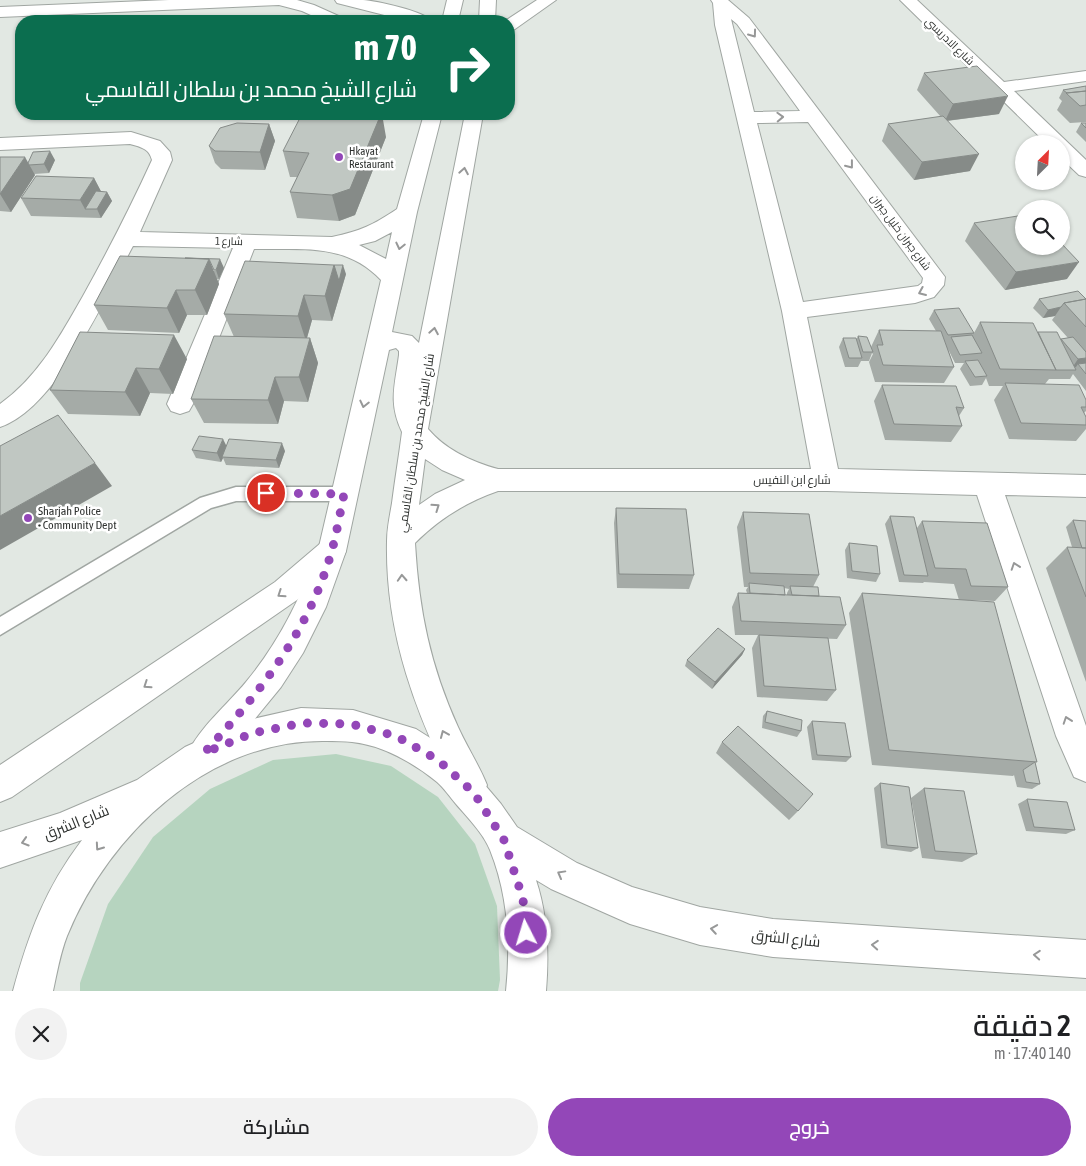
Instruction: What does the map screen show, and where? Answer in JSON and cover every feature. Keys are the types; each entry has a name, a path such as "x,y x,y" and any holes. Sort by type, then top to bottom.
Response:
{"street":[{"path":"71,9 142,0"},
{"path":"0,12 279,0 308,8 323,15"},
{"path":"343,0 406,15"},
{"path":"451,15 455,0"},
{"path":"487,15 488,0"},
{"path":"515,22 548,0"},
{"name":"شارع جبران خليل جبران","path":"720,1 743,21 812,116 934,277 933,285 926,292 914,295 794,311"},
{"name":"شارع جبران خليل جبران","path":"720,1 723,25 794,311 827,480"},
{"name":"شارع الادريسي","path":"910,3 1049,135"},
{"path":"999,88 1086,76"},
{"path":"747,118 812,116"},
{"path":"204,753 243,711 275,669 301,627 320,586 332,551 407,212 431,120"},
{"name":"شارع الشيخ محمد بن سلطان القاسمي","path":"473,120 415,431 400,540 402,585 409,624 425,686 446,738 474,793"},
{"path":"0,144 131,138 153,145 160,152 162,160 126,239 66,346 47,375 18,404 0,417"},
{"path":"1070,156 1086,171"},
{"name":"شارع 1","path":"332,244 367,236 382,229 407,212"},
{"name":"شارع 1","path":"126,239 332,244 368,256 384,268 392,278"},
{"path":"180,404 246,242"},
{"path":"378,345 392,339 407,344 411,349 405,400 406,410 415,431"},
{"name":"شارع ابن النفيس","path":"415,431 430,448 449,462 472,473 498,480 827,480 1086,486"},
{"name":"شارع ابن النفيس","path":"400,540 420,518 444,502 470,488 498,480"},
{"path":"987,484 1073,736 1086,765"},
{"path":"0,785 286,591 332,551"},
{"path":"33,991 48,937 76,880 110,831 150,790 204,753 253,733 303,723 351,724 396,736 438,760 474,793 504,840 523,899 529,966 526,991"},
{"name":"شارع الشرق","path":"0,850 64,830 150,790"},
{"name":"شارع الشرق","path":"504,840 564,876 630,905 700,926 773,938 1086,959"}],"lane":[{"path":"0,627 206,502 221,497 244,494 344,494"}],"green space":[{"path":"336,754 391,766 438,797 475,844 497,906 500,980 498,991 80,991 80,983 108,904 153,837 210,789 273,760"}],"building":[{"path":"977,66 1008,96 953,104 924,73"},
{"path":"1086,86 1086,91 1067,93 1063,90"},
{"path":"1086,91 1086,105 1080,106 1066,93"},
{"path":"943,116 979,154 922,162 888,124"},
{"path":"299,120 379,120 350,189 332,195 290,192 309,153 283,151"},
{"path":"237,123 269,124 260,152 215,151 209,146 220,128"},
{"path":"50,151 44,164 29,165 28,163 33,152"},
{"path":"0,157 25,157 0,194"},
{"path":"36,176 94,178 80,200 21,198"},
{"path":"96,191 107,192 97,209 85,209"},
{"path":"1015,216 1015,255 1070,255 1070,252 1079,262 1016,272 974,223"},
{"path":"120,256 209,259 195,290 176,290 167,308 94,305"},
{"path":"185,258 220,259 216,270 214,270 209,259"},
{"path":"245,261 334,265 325,296 304,295 298,316 224,314"},
{"path":"334,265 343,265 339,281"},
{"path":"1078,291 1086,299 1064,303 1061,307 1048,310 1039,299"},
{"path":"1086,299 1086,327 1064,303"},
{"path":"959,308 974,333 948,335 934,310"},
{"path":"980,322 1033,323 1056,370 1000,369"},
{"path":"879,330 941,331 954,367 883,365 877,345 883,345"},
{"path":"80,332 174,335 159,369 136,368 125,392 50,390"},
{"path":"1038,332 1057,332 1076,370 1056,370"},
{"path":"972,335 982,353 960,355 951,337"},
{"path":"214,336 310,338 299,377 275,377 268,400 191,399"},
{"path":"858,336 867,337 873,352 863,352"},
{"path":"1073,337 1086,352 1086,358 1078,359 1061,339"},
{"path":"843,338 856,338 862,358 849,358"},
{"path":"978,360 987,376 975,377 965,361"},
{"path":"1086,363 1086,374 1078,364"},
{"path":"1005,383 1079,385 1086,400 1086,407 1081,407 1086,417 1086,425 1021,423"},
{"path":"882,385 956,386 964,408 956,407 962,426 894,424"},
{"path":"58,415 95,463 0,516 0,446"},
{"path":"199,436 223,439 217,453 192,450"},
{"path":"229,439 282,443 276,460 222,457"},
{"path":"616,508 686,509 694,575 619,574"},
{"path":"743,512 809,514 819,575 750,573"},
{"path":"890,516 914,517 928,576 904,575"},
{"path":"1073,520 1086,521 1086,548 1082,548"},
{"path":"922,521 987,523 1008,587 971,586 966,569 935,568"},
{"path":"849,543 877,546 880,574 852,571"},
{"path":"1067,547 1086,548 1086,597"},
{"path":"749,583 784,586 785,595 750,593"},
{"path":"790,586 818,587 819,596 792,595"},
{"path":"738,593 840,597 846,625 741,621"},
{"path":"862,593 994,602 1037,762 889,750"},
{"path":"718,628 745,649 715,682 687,660"},
{"path":"759,635 828,638 836,690 764,686"},
{"path":"767,711 802,720 801,731 765,722"},
{"path":"812,721 845,723 851,757 817,755"},
{"path":"738,726 813,794 798,811 722,742"},
{"path":"1035,762 1040,784 1026,782 1023,770"},
{"path":"880,783 909,787 918,848 887,845"},
{"path":"924,788 964,791 977,854 935,851"},
{"path":"1027,799 1067,802 1075,830 1034,827"}],"place":[{"name":"Hkayat Restaurant","path":"339,157"},
{"name":"Sharjah Police - Community Dept","path":"28,518"}],"route":[{"path":"266,493 344,494 332,551 320,586 301,627 275,669 243,711 204,753 253,733 303,723 351,724 396,736 438,760 474,793 504,840 523,899 526,933"}]}
